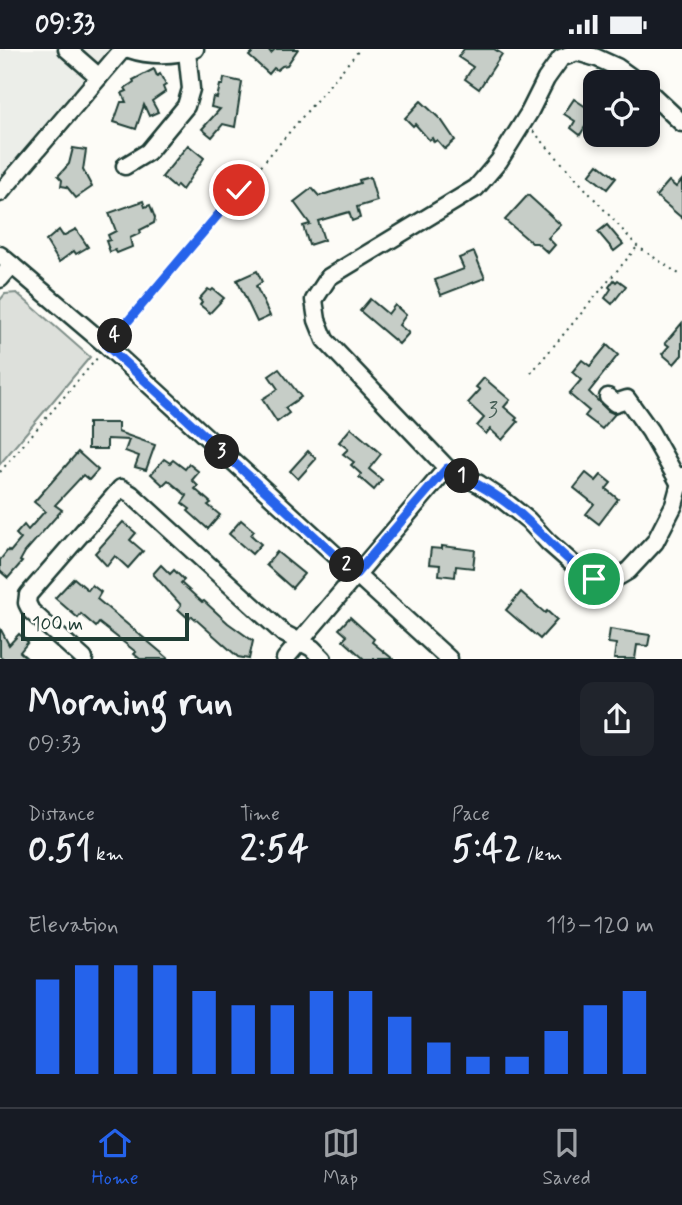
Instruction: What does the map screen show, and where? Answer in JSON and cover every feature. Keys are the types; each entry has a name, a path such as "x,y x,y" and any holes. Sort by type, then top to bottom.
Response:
{"street":[{"path":"67,49 99,76"},
{"path":"0,193 99,76 126,49 160,55 191,50 191,89 186,106 148,152 125,166"},
{"path":"608,397 615,403 627,399 681,480 674,505 655,542 628,571 611,581 594,579 581,571 503,500 447,468 325,340 317,320 314,300 329,277 476,188 499,161 561,58 578,52 621,70"},
{"path":"660,102 682,123"},
{"path":"0,279 6,260 99,353 356,574 449,659"},
{"path":"285,659 447,468"},
{"path":"84,659 31,611 27,603 28,595 121,488 131,493 283,633 312,648 323,659"}],"path":[{"path":"0,472 360,49"},
{"path":"524,121 637,246 682,276"},
{"path":"531,373 637,246"}],"shaded area":[{"path":"0,49 116,49 127,58 0,205"},
{"path":"17,293 90,357 0,464 0,300 5,294"}],"building":[{"path":"256,49 268,49 271,53 275,49 298,49 287,65 277,70 274,68 269,74 249,56"},
{"path":"464,49 494,49 502,54 479,89 465,79 473,67 458,57"},
{"path":"154,69 166,85 163,87 165,92 152,101 158,112 149,116 144,105 136,129 114,122 121,102 126,102 122,93 127,91 125,88 134,82 133,80"},
{"path":"224,78 242,82 235,127 223,124 212,137 202,129 220,109 211,107 213,97 217,98"},
{"path":"574,99 583,105 583,130 580,135 571,128 575,121 564,114"},
{"path":"421,101 442,121 455,140 445,149 437,140 429,140 415,124 413,126 405,118"},
{"path":"188,145 204,158 182,190 177,185 175,188 162,177"},
{"path":"73,148 86,150 83,170 92,187 76,198 67,187 61,186 62,180 58,176 69,164"},
{"path":"598,164 616,178 607,189 589,175"},
{"path":"370,177 377,201 357,207 360,218 352,221 349,212 318,221 324,240 309,245 303,226 310,224 294,202 312,188 319,196 360,183 359,180"},
{"path":"682,180 682,218 656,196 669,181 676,187"},
{"path":"528,195 561,225 548,238 555,245 548,253 505,220"},
{"path":"143,201 145,207 150,205 154,223 130,238 132,247 117,253 115,250 110,252 106,241 110,240 108,235 116,231 109,213"},
{"path":"607,225 623,244 614,251 598,232"},
{"path":"76,229 88,247 76,254 74,251 59,262 46,241 59,230 63,236"},
{"path":"474,252 485,278 441,295 435,280 464,269 459,258"},
{"path":"257,271 262,282 256,286 270,316 257,322 237,280"},
{"path":"614,280 626,286 612,304 605,298"},
{"path":"208,289 213,289 224,298 210,313 200,305 202,302 199,299"},
{"path":"370,299 388,314 395,305 406,315 399,325 409,333 399,344 360,311"},
{"path":"682,323 682,355 674,364 662,354 669,346 665,343"},
{"path":"607,345 618,355 589,392 608,411 615,414 602,429 585,416 589,411 569,394 581,380 572,372 582,360 590,366"},
{"path":"279,369 301,397 285,408 289,413 277,422 262,399 278,389 269,376"},
{"path":"484,378 510,400 504,407 517,418 515,420 518,422 502,440 490,429 486,434 477,426 484,418 468,403 480,390 476,387"},
{"path":"88,423 118,423 118,432 155,445 146,470 135,467 139,456 125,451 129,440 107,439 107,449 88,449"},
{"path":"351,428 381,454 369,469 382,480 374,490 359,477 361,474 351,465 354,462 343,454 348,449 339,442"},
{"path":"308,451 316,459 298,479 290,471"},
{"path":"78,452 98,470 89,480 83,475 55,505 62,510 25,552 20,561 22,562 8,578 0,571 0,560 21,539 16,534 24,525 28,530 45,511 34,502"},
{"path":"164,459 170,463 173,460 185,469 189,464 199,472 192,480 198,486 195,489 220,515 208,529 182,503 187,496 168,480 163,485 151,474"},
{"path":"586,473 596,481 601,475 611,483 606,489 618,499 599,524 586,514 594,504 574,488"},
{"path":"241,520 254,531 251,535 261,544 252,554 229,534"},
{"path":"123,522 136,533 130,540 143,551 128,568 115,556 107,566 95,553"},
{"path":"442,546 475,550 473,568 456,566 455,577 439,575 440,565 429,564 431,548 442,549"},
{"path":"277,552 304,574 292,588 266,565"},
{"path":"161,565 170,574 174,570 184,580 181,583 202,602 253,641 249,659 238,657 192,616 189,619 178,609 181,605 153,574"},
{"path":"74,578 88,590 92,585 101,592 97,599 169,659 140,659 134,654 136,652 99,623 96,627 81,614 78,618 55,598"},
{"path":"521,592 557,620 540,639 506,610"},
{"path":"350,617 374,639 372,642 393,659 364,659 343,640 347,636 339,629"},
{"path":"0,628 9,645 19,634 28,642 20,652 28,659 4,659 0,656"},
{"path":"610,629 650,635 648,646 637,645 635,659 614,659 616,644 608,643"}],"route":[{"path":"239,190 107,346 356,574 447,468 503,500 581,571 594,579"}]}
